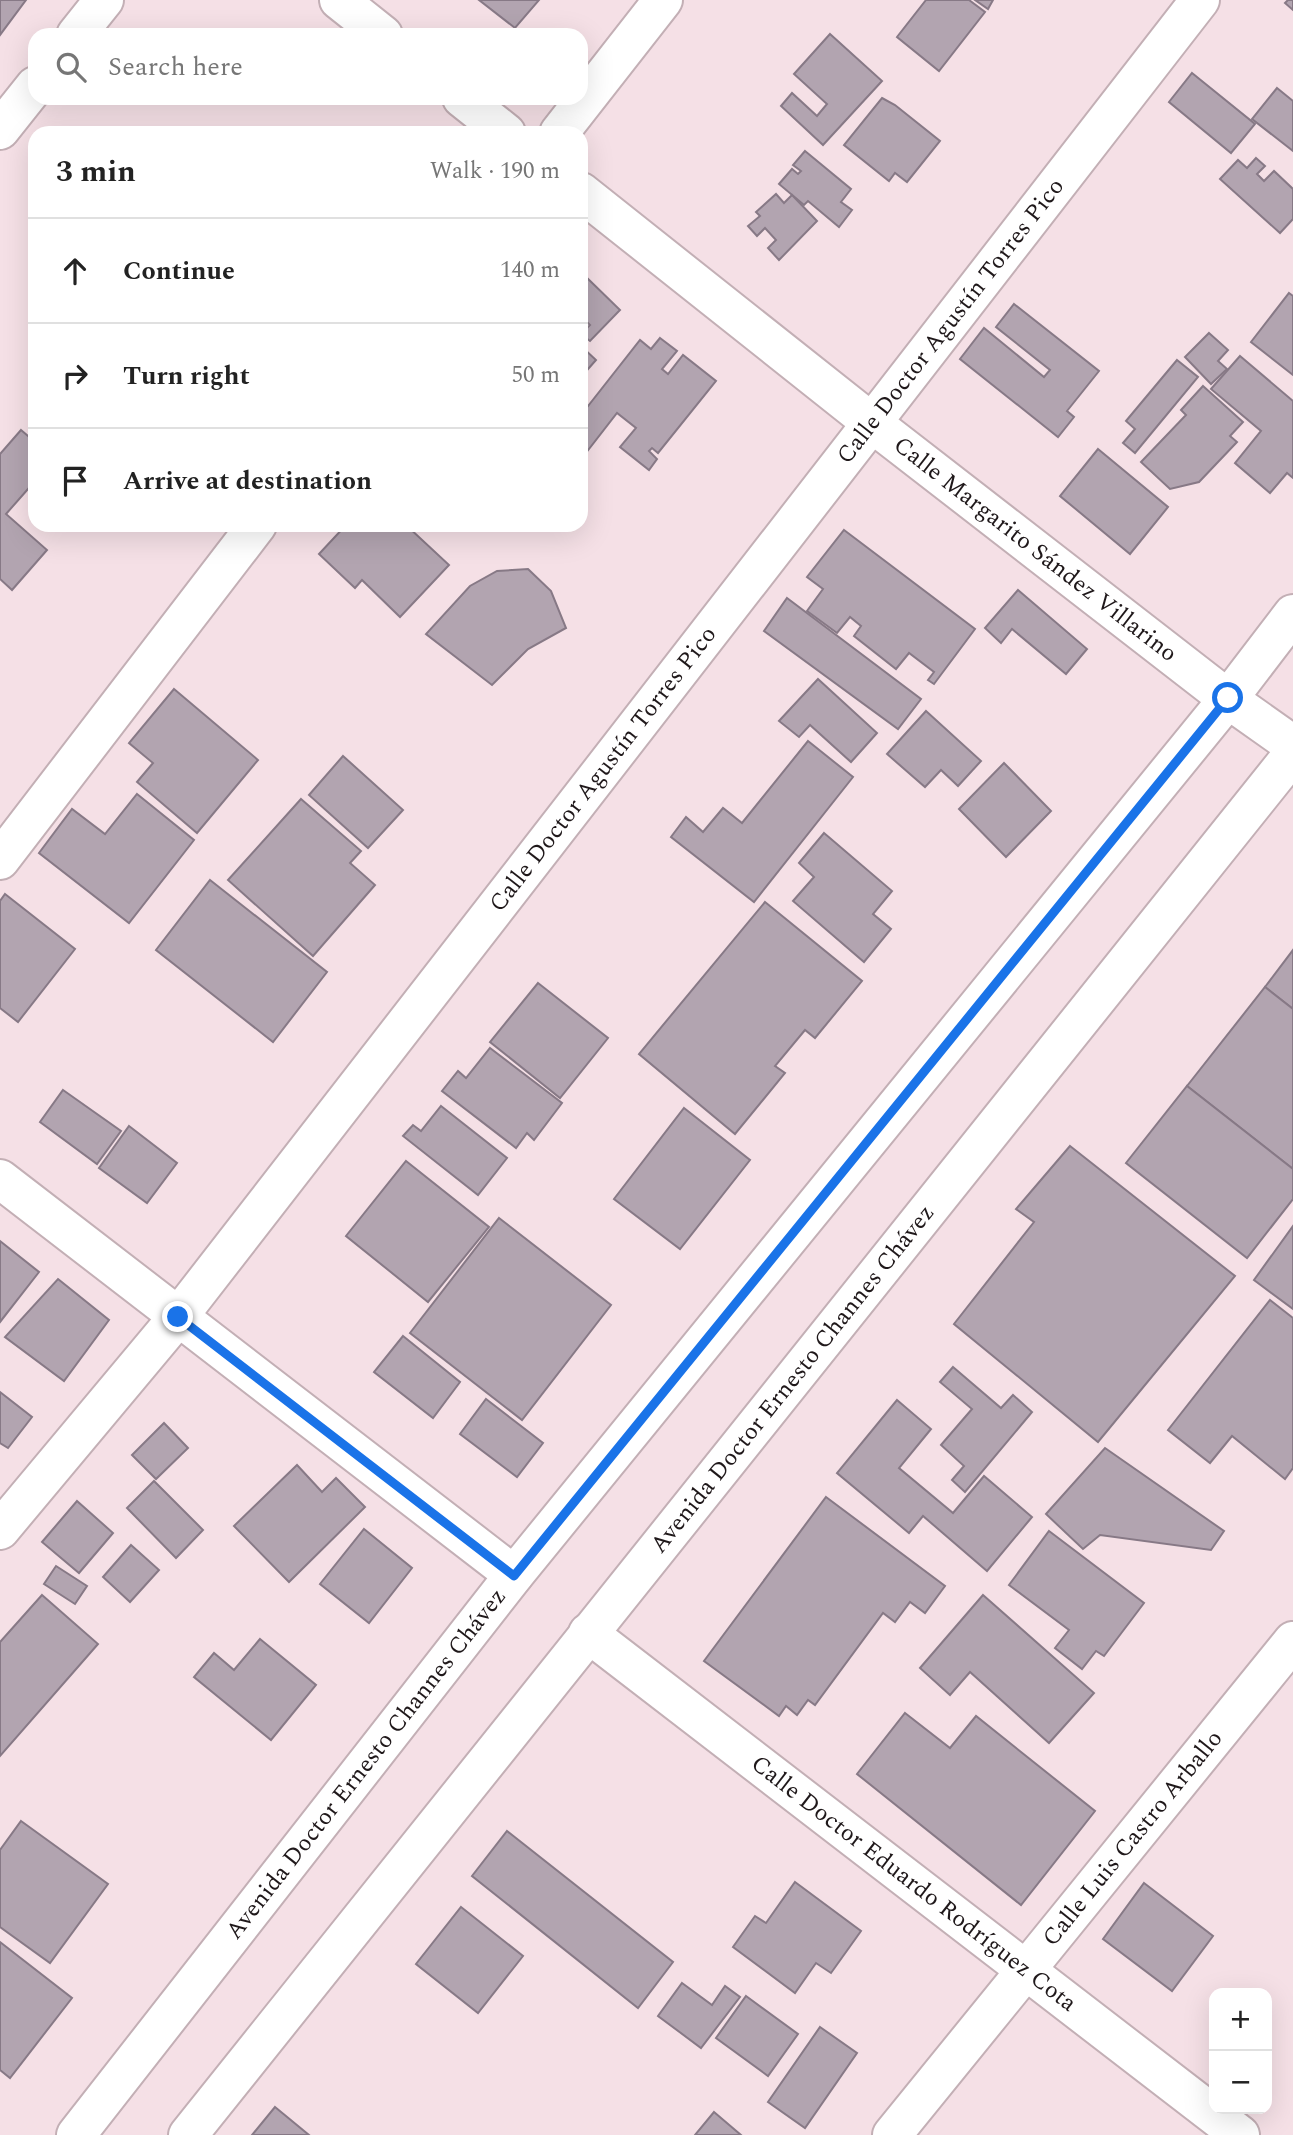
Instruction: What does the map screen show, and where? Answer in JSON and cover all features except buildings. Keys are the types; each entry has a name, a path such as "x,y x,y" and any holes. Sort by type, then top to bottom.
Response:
{"street":[{"path":"82,28 104,0"},
{"path":"338,0 374,28"},
{"path":"588,96 663,0"},
{"name":"Calle Doctor Agustín Torres Pico","path":"0,1530 178,1317 1200,0"},
{"path":"0,130 28,95"},
{"path":"471,105 497,126"},
{"path":"564,126 581,105"},
{"name":"Calle Margarito Sández Villarino","path":"588,198 873,423 1228,698 1293,745"},
{"path":"0,860 252,532"},
{"name":"Avenida Doctor Ernesto Channes Chávez","path":"76,2135 514,1576 1228,698 1293,614"},
{"name":"Avenida Doctor Ernesto Channes Chávez","path":"188,2135 1293,754"},
{"path":"0,1179 514,1576"},
{"name":"Calle Doctor Eduardo Rodríguez Cota","path":"588,1633 1240,2135"},
{"name":"Calle Luis Castro Arballo","path":"892,2135 1293,1641"}],"route":[{"path":"178,1317 514,1576 1228,698"}]}
